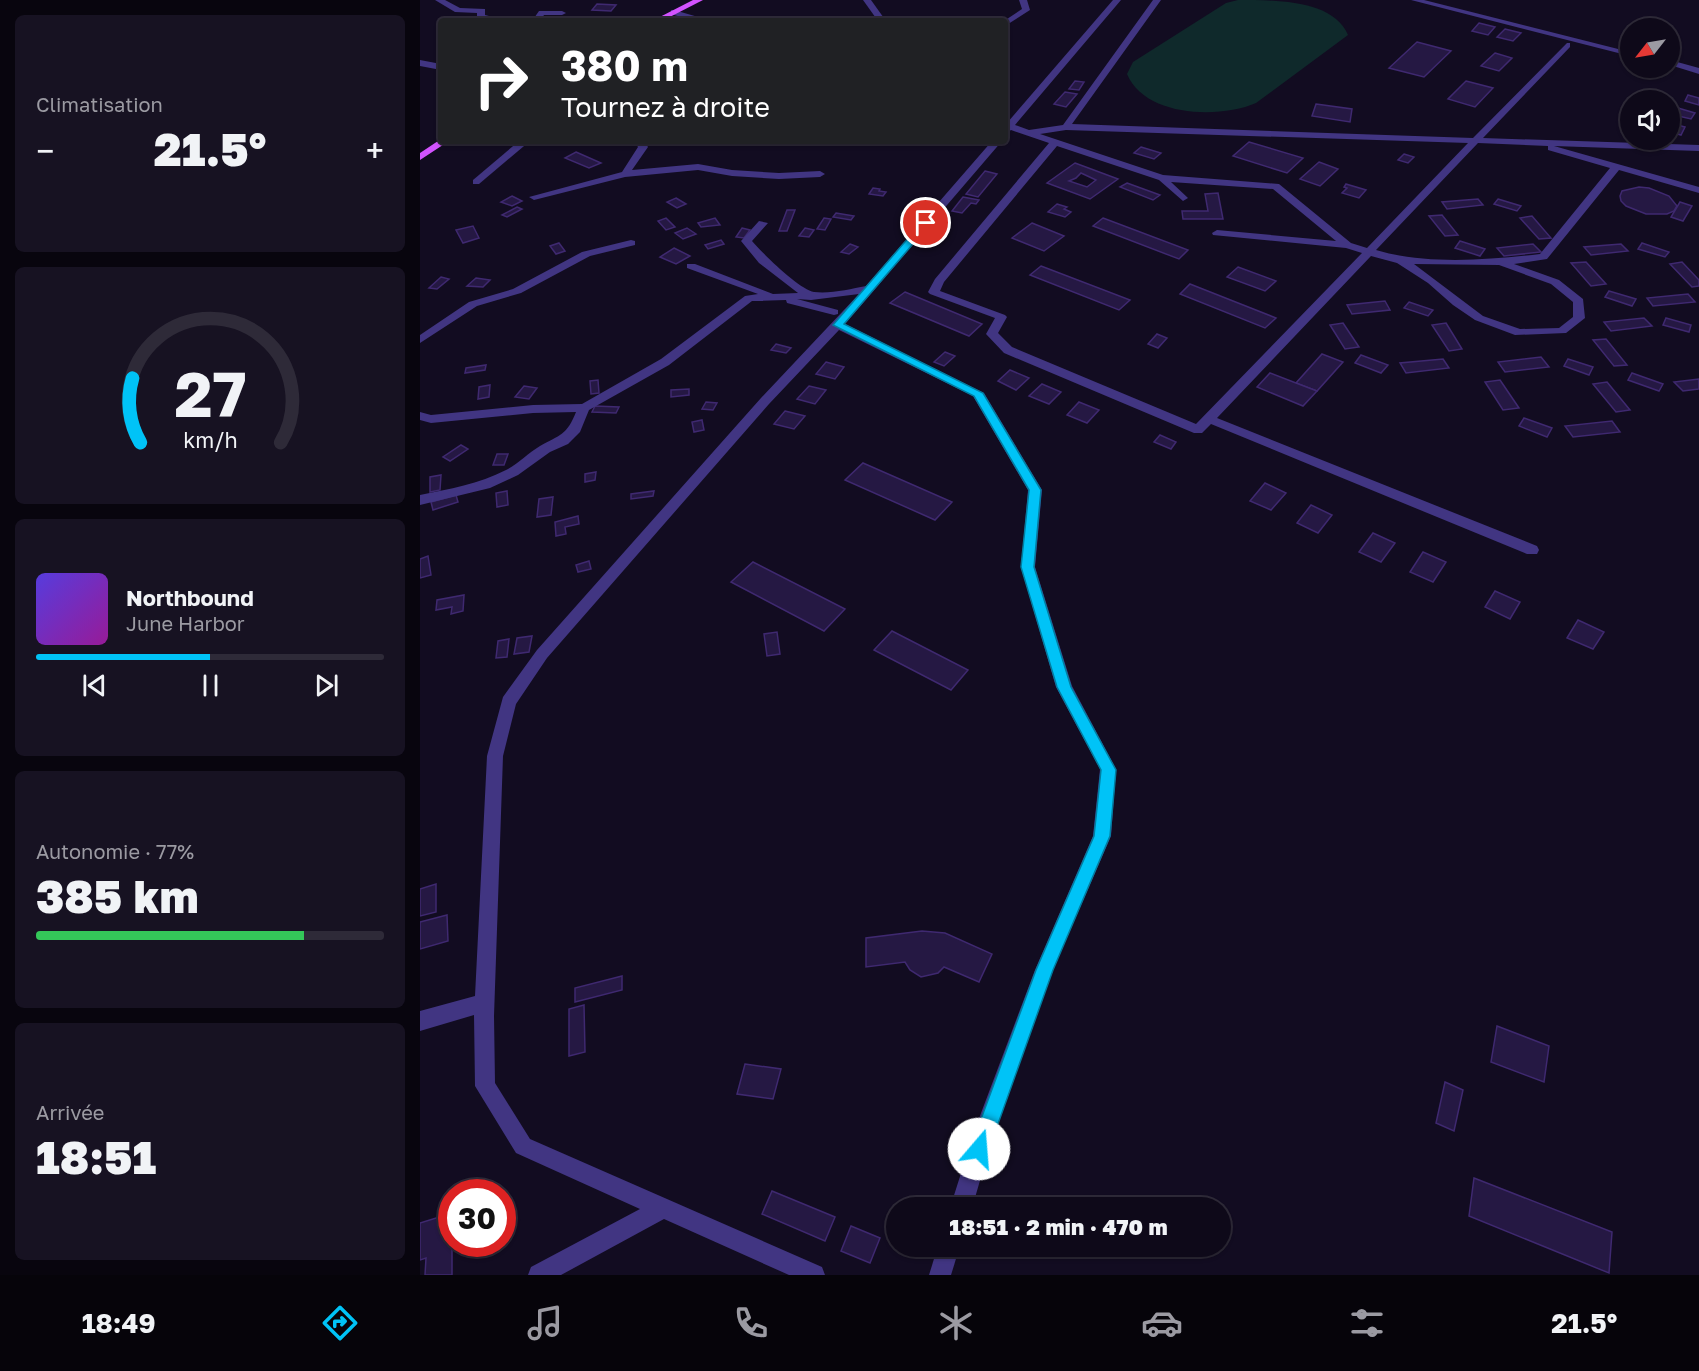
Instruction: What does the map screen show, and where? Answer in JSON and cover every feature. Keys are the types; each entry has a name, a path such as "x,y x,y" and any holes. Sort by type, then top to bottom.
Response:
{"main road":[{"path":"662,18 699,0"},
{"path":"420,157 440,144"}],"street":[{"path":"439,0 458,10 482,11 480,17 486,18"},
{"path":"867,0 880,18"},
{"path":"1008,22 1026,10 1023,0"},
{"path":"1008,126 1117,0"},
{"path":"1066,127 1157,0"},
{"path":"1415,0 1620,51"},
{"path":"674,12 693,18"},
{"path":"538,18 542,13 563,13"},
{"path":"1056,141 939,281 934,292 1001,317 992,334 1008,350 1198,430 1567,45"},
{"path":"420,63 438,66"},
{"path":"1680,65 1699,70"},
{"path":"1028,133 1066,127 1698,145"},
{"path":"1008,128 1056,141 1162,178 1276,186 1347,245"},
{"path":"1531,142 1699,190"},
{"path":"476,182 521,144"},
{"path":"625,174 643,147 641,144"},
{"path":"814,1275 523,1146 485,1086 485,1003 495,756 510,702 542,654 839,318 870,288 994,144"},
{"path":"534,197 625,174 698,167 732,173 779,176 820,174"},
{"path":"1217,233 1347,245 1401,261 1500,262 1543,257 1616,167"},
{"path":"1162,178 1183,198"},
{"path":"763,223 746,242 763,261 807,296 828,306 839,318"},
{"path":"420,340 473,304 517,291 586,254 631,243"},
{"path":"1543,257 1555,282"},
{"path":"1401,261 1432,281 1456,303 1479,318 1520,333 1562,331 1579,318 1579,300 1555,282 1500,262"},
{"path":"691,266 839,318 978,393 1035,490 1028,567 1064,687 1108,770 1102,836 1044,970 985,1129 964,1197"},
{"path":"420,416 431,418 533,409 584,408 665,362 749,298 843,294 870,288"},
{"path":"420,500 485,485 513,472 544,449 563,441 576,429 584,408"},
{"path":"1209,418 1532,550"},
{"path":"420,1021 485,1003"},
{"path":"539,1275 663,1208"},
{"path":"940,1275 946,1257"}],"green space":[{"path":"1238,0 1302,4 1330,15 1341,23 1348,35 1256,103 1241,108 1204,112 1184,111 1150,99 1136,88 1127,74 1133,62 1226,3"}],"building":[{"path":"597,4 616,5 611,11 592,10"},
{"path":"1479,23 1495,27 1488,35 1472,31"},
{"path":"1505,29 1521,33 1513,41 1497,37"},
{"path":"1417,42 1451,51 1424,77 1389,68"},
{"path":"1495,53 1512,58 1499,71 1481,66"},
{"path":"1075,81 1084,82 1079,90 1069,89"},
{"path":"1466,81 1493,88 1475,107 1448,99"},
{"path":"1065,92 1077,94 1066,107 1054,104"},
{"path":"1688,95 1699,98 1699,105 1685,101"},
{"path":"1316,104 1352,109 1350,122 1312,116"},
{"path":"1680,109 1695,113 1691,119 1680,116"},
{"path":"1680,126 1685,127 1680,135"},
{"path":"1249,142 1303,158 1287,173 1233,156"},
{"path":"1141,147 1161,153 1154,159 1134,153"},
{"path":"576,152 601,163 589,168 565,158"},
{"path":"1404,154 1414,157 1408,163 1398,160"},
{"path":"1319,162 1338,169 1320,186 1300,179"},
{"path":"1075,163 1118,179 1090,199 1047,183","holes":["1081,173 1096,180 1087,187 1069,181"]},
{"path":"985,171 997,174 978,197 966,194"},
{"path":"1127,183 1160,195 1153,200 1120,187"},
{"path":"1346,184 1366,190 1359,198 1342,193 1347,188 1344,187"},
{"path":"1639,187 1649,188 1669,196 1677,206 1674,211 1667,214 1646,214 1626,206 1621,201 1622,191"},
{"path":"873,188 886,192 883,196 869,194"},
{"path":"1218,193 1223,219 1183,219 1182,211 1208,211 1205,194"},
{"path":"512,196 522,201 512,206 501,202"},
{"path":"963,197 979,200 976,204 971,203 962,213 952,211"},
{"path":"676,198 686,204 677,208 667,202"},
{"path":"1478,199 1483,205 1447,209 1442,202"},
{"path":"1498,199 1521,206 1517,211 1494,204"},
{"path":"1680,202 1692,206 1683,221 1671,217"},
{"path":"1057,204 1067,207 1064,209 1071,212 1065,217 1048,212"},
{"path":"517,207 522,209 507,217 502,215"},
{"path":"787,210 795,210 787,231 779,231"},
{"path":"836,213 854,216 851,220 833,217"},
{"path":"1442,215 1458,235 1445,236 1429,216"},
{"path":"1532,216 1551,238 1539,239 1520,218"},
{"path":"666,218 675,227 666,230 658,221"},
{"path":"715,218 720,225 701,227 698,223"},
{"path":"824,218 831,219 825,230 817,229"},
{"path":"1103,218 1188,250 1179,259 1093,226"},
{"path":"1032,223 1064,236 1044,251 1012,238"},
{"path":"473,226 479,238 463,243 456,230"},
{"path":"687,228 696,234 683,239 675,233"},
{"path":"742,228 750,230 744,238 736,237"},
{"path":"805,228 814,230 809,237 799,236"},
{"path":"721,240 724,244 708,249 705,245"},
{"path":"1460,241 1485,249 1480,256 1455,248"},
{"path":"559,243 565,251 556,254 550,246"},
{"path":"1642,243 1669,252 1665,257 1638,249"},
{"path":"850,244 858,247 849,254 841,252"},
{"path":"1533,244 1541,252 1504,256 1497,248"},
{"path":"1621,244 1628,251 1591,255 1584,247"},
{"path":"674,248 690,256 676,264 660,257"},
{"path":"1586,262 1606,284 1591,286 1571,263"},
{"path":"1682,262 1699,280 1699,286 1692,287 1670,264"},
{"path":"1041,266 1130,300 1119,310 1030,275"},
{"path":"1238,267 1276,281 1265,291 1227,277"},
{"path":"441,277 449,279 437,289 429,288"},
{"path":"476,278 490,280 483,287 467,286"},
{"path":"1190,284 1276,318 1265,328 1180,294"},
{"path":"1609,291 1636,299 1632,306 1605,297"},
{"path":"905,292 982,324 969,336 890,303"},
{"path":"1688,294 1695,302 1653,306 1647,298"},
{"path":"1385,301 1390,310 1352,314 1347,305"},
{"path":"1409,302 1433,310 1428,316 1404,308"},
{"path":"1644,318 1652,326 1611,331 1604,322"},
{"path":"1666,318 1691,325 1689,332 1663,325"},
{"path":"1343,323 1359,347 1345,349 1330,325"},
{"path":"1446,323 1462,349 1449,351 1432,325"},
{"path":"1157,334 1167,338 1158,348 1148,344"},
{"path":"1606,339 1627,365 1614,366 1593,340"},
{"path":"776,344 791,348 786,353 771,350"},
{"path":"945,352 955,356 944,366 934,362"},
{"path":"1322,354 1343,362 1317,391 1296,383"},
{"path":"1361,355 1388,365 1381,373 1355,363"},
{"path":"1541,357 1549,367 1505,372 1498,362"},
{"path":"1443,359 1449,368 1406,373 1400,363"},
{"path":"1568,359 1593,367 1589,375 1564,366"},
{"path":"826,362 844,367 835,379 816,374"},
{"path":"486,365 485,370 465,373 466,368"},
{"path":"1010,370 1029,378 1016,390 998,381"},
{"path":"1270,373 1317,391 1303,406 1257,387"},
{"path":"1632,373 1663,384 1659,391 1628,380"},
{"path":"1699,379 1699,389 1683,391 1674,382"},
{"path":"598,380 599,393 591,394 590,381"},
{"path":"1500,380 1519,408 1503,410 1485,382"},
{"path":"1607,382 1630,410 1616,412 1593,384"},
{"path":"1042,384 1061,392 1049,404 1029,396"},
{"path":"490,385 489,397 478,399 479,387"},
{"path":"524,386 537,388 529,399 515,397"},
{"path":"809,386 826,390 815,404 797,399"},
{"path":"689,389 689,395 671,397 671,390"},
{"path":"706,402 717,403 713,410 702,409"},
{"path":"1079,402 1099,410 1087,423 1067,415"},
{"path":"595,406 619,407 616,413 592,412"},
{"path":"785,411 805,416 794,429 774,424"},
{"path":"1524,418 1552,428 1547,437 1519,426"},
{"path":"702,420 704,430 694,432 692,422"},
{"path":"1612,421 1620,432 1573,437 1565,426"},
{"path":"1160,435 1176,442 1171,449 1154,442"},
{"path":"461,445 468,449 450,461 443,457"},
{"path":"497,454 508,454 504,465 493,465"},
{"path":"863,463 952,502 935,520 845,480"},
{"path":"596,472 595,480 585,482 585,474"},
{"path":"441,475 440,490 430,492 430,477"},
{"path":"1265,483 1286,493 1271,510 1250,501"},
{"path":"507,491 508,505 497,507 496,493"},
{"path":"654,491 653,496 631,499 631,494"},
{"path":"456,495 458,502 433,510 431,502"},
{"path":"553,497 551,515 537,517 539,499"},
{"path":"1311,505 1332,515 1318,533 1297,523"},
{"path":"578,516 579,524 565,527 566,534 556,536 555,522"},
{"path":"1373,533 1395,543 1381,562 1359,552"},
{"path":"1423,552 1446,562 1433,582 1410,572"},
{"path":"428,556 431,575 420,578 420,559"},
{"path":"589,561 591,569 578,572 576,565"},
{"path":"753,562 845,609 824,631 731,582"},
{"path":"1495,591 1520,602 1510,619 1485,607"},
{"path":"464,595 463,611 451,614 452,607 436,610 437,600"},
{"path":"1578,620 1604,632 1593,649 1567,638"},
{"path":"892,631 968,670 951,690 874,650"},
{"path":"777,632 780,654 767,656 764,634"},
{"path":"532,636 529,652 514,654 517,638"},
{"path":"509,639 507,657 496,658 498,641"},
{"path":"436,884 436,912 420,916 420,889"},
{"path":"447,915 448,941 420,949 420,922"},
{"path":"922,931 945,933 992,954 979,982 944,967 938,973 921,977 910,970 905,962 866,967 866,938"},
{"path":"622,976 622,990 575,1002 575,988"},
{"path":"584,1005 585,1052 569,1056 569,1009"},
{"path":"1497,1026 1549,1046 1544,1082 1491,1062"},
{"path":"745,1064 781,1069 773,1099 737,1094"},
{"path":"1445,1082 1463,1090 1454,1131 1436,1123"},
{"path":"1474,1178 1612,1232 1609,1273 1469,1216"},
{"path":"772,1191 835,1217 825,1241 762,1214"},
{"path":"438,1217 438,1257 452,1257 452,1275 425,1275 426,1258 420,1260 420,1223"},
{"path":"851,1226 880,1238 870,1263 841,1251"}],"route":[{"path":"926,223 838,325 978,393 1035,490 1028,567 1064,687 1108,770 1102,836 1044,970 979,1149"}]}
